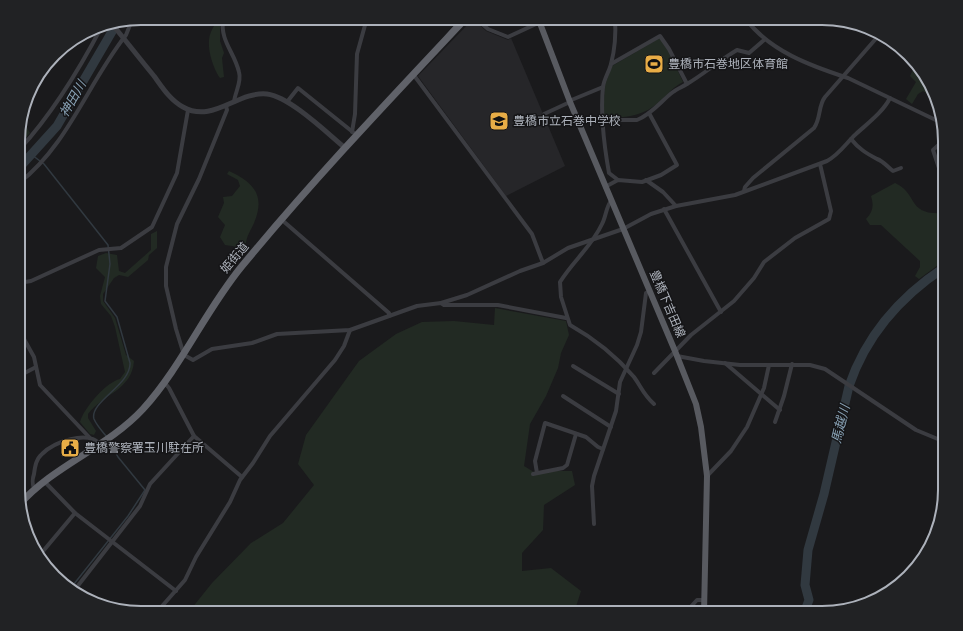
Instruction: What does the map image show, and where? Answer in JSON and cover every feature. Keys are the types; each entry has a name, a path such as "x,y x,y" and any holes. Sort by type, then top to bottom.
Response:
{"highway":[{"name":"姫街道","path":"26,498 44,481 105,441 142,409 164,382 227,285 344,147 354,133 459,25"}],"main road":[{"name":"豊橋下吉田線","path":"541,25 569,102 676,353 697,410 703,440 707,476 703,606"}],"street":[{"path":"223,25 224,41 239,71 239,82 234,102"},
{"path":"354,133 357,54 365,25"},
{"path":"483,25 488,29 508,37 530,25"},
{"path":"616,25 611,64 604,87 602,120 603,137 609,173 618,180"},
{"path":"751,25 764,40 811,65 842,76 936,120"},
{"path":"25,177 42,161 61,137 129,26"},
{"path":"115,28 168,94 182,107 188,110 209,112 255,95 267,94 287,102 344,147"},
{"path":"25,143 45,121 97,34"},
{"path":"611,64 660,36 669,49 687,84"},
{"path":"744,191 745,187 752,178 814,128 818,120 822,102 842,76 876,39"},
{"path":"602,120 637,120 650,113 673,92 737,50 749,53 764,40"},
{"path":"413,74 532,234 543,263"},
{"path":"544,114 604,87"},
{"path":"287,102 298,88 354,133"},
{"path":"226,106 227,110 199,179 177,224 166,267 166,286 176,330 184,351 184,355 192,360 212,349 252,343 277,334 350,330 417,306 441,303 543,263 568,248 623,229 651,214 664,209 725,197 820,164 834,157 870,122 890,98"},
{"path":"25,282 32,281 89,254 107,249 121,248 146,232 154,222 177,173 188,110"},
{"path":"605,187 618,180 642,182 661,175 677,166 650,113"},
{"path":"851,139 860,150 870,157 878,159 893,170 901,168"},
{"path":"938,146 934,150 938,164"},
{"path":"654,373 676,353 691,335 721,312 750,282 764,262 796,238 829,218 831,210 820,164"},
{"path":"646,180 663,192 676,206"},
{"path":"611,201 595,238 560,282 566,318 570,325 601,344 635,379 644,395 654,404"},
{"path":"664,209 721,312"},
{"path":"282,220 389,313 389,316"},
{"path":"594,524 592,486 611,426 619,394 620,382 625,368 637,345 642,325 646,293 650,291"},
{"path":"441,303 454,306 498,305 566,318"},
{"path":"162,606 186,580 198,552 230,502 242,477 276,428 339,355 350,330"},
{"path":"25,341 34,357 40,385 44,391 87,432 90,438"},
{"path":"676,353 704,361 754,366 792,364 810,365 825,369 852,385 916,430 938,439"},
{"path":"725,363 761,396 780,410"},
{"path":"775,422 780,410 792,364"},
{"path":"707,476 735,447 750,422 761,396 769,365"},
{"path":"572,366 619,394"},
{"path":"25,373 36,367"},
{"path":"164,382 169,388 194,436 242,477"},
{"path":"563,396 611,426"},
{"path":"576,434 567,466 535,474 535,461 545,423 586,437 598,448 603,449"},
{"path":"77,586 110,540 140,506 150,484 194,436"},
{"path":"34,489 32,484 36,462 42,453 65,442 90,438 105,441"},
{"path":"44,481 76,513 176,591"},
{"path":"43,551 76,513"},
{"path":"691,606 697,600 703,600"}],"shaded area":[{"path":"214,25 220,25 220,41 224,53 222,58 224,77 220,78 212,62 209,50 209,37"},
{"name":"豊橋市立石巻中学校","path":"467,25 480,25 486,31 508,40 511,38 565,166 506,196 418,76"},
{"path":"660,38 668,50 683,82 672,89 653,107 640,114 626,117 603,117 605,85 612,66"},
{"path":"913,69 927,94 923,91 918,94 912,104 906,99 916,82 910,76"},
{"path":"26,126 30,133 25,138"},
{"path":"229,171 251,185 258,197 259,205 254,223 246,243 239,247 225,245 220,237 225,225 218,217 224,203 223,197 232,196 240,186 238,180 227,174"},
{"path":"895,183 907,193 918,208 924,211 938,213 938,265 919,279 915,276 920,267 920,261 881,225 870,225 866,219 872,208 871,196"},
{"path":"157,231 157,248 149,255 148,260 128,277 119,275 114,278 103,294 103,301 115,318 126,355 134,361 132,371 123,385 101,401 88,414 88,418 96,431 94,435 90,434 80,422 82,416 96,396 108,385 120,379 125,372 115,327 111,316 101,304 100,296 105,277 96,268 98,256 106,253 117,255 119,271 125,273 151,250 151,234"},
{"path":"495,308 566,321 569,335 561,353 558,368 546,396 530,424 524,466 537,474 551,471 572,471 575,485 544,505 543,530 522,553 522,571 551,568 581,591 576,606 194,606 212,583 251,543 283,523 314,485 298,464 306,435 359,361 396,334 422,322 454,321 494,325"}],"waterway":[{"name":"神田川","path":"25,161 57,126 114,28"},
{"path":"32,155 44,164 108,245 110,264 105,301 117,317 130,363 129,371 124,379 103,400 94,413 95,422 107,437"},
{"name":"馬越川","path":"807,606 809,600 805,585 808,550 824,494 849,386 856,368 875,334 887,319 914,291 938,272"},
{"path":"74,584 128,516 145,490 118,457 109,441"}],"place":[{"name":"豊橋市石巻地区体育館","path":"654,64"},
{"name":"豊橋市立石巻中学校","path":"499,121"},
{"name":"豊橋警察署玉川駐在所","path":"70,448"}]}
